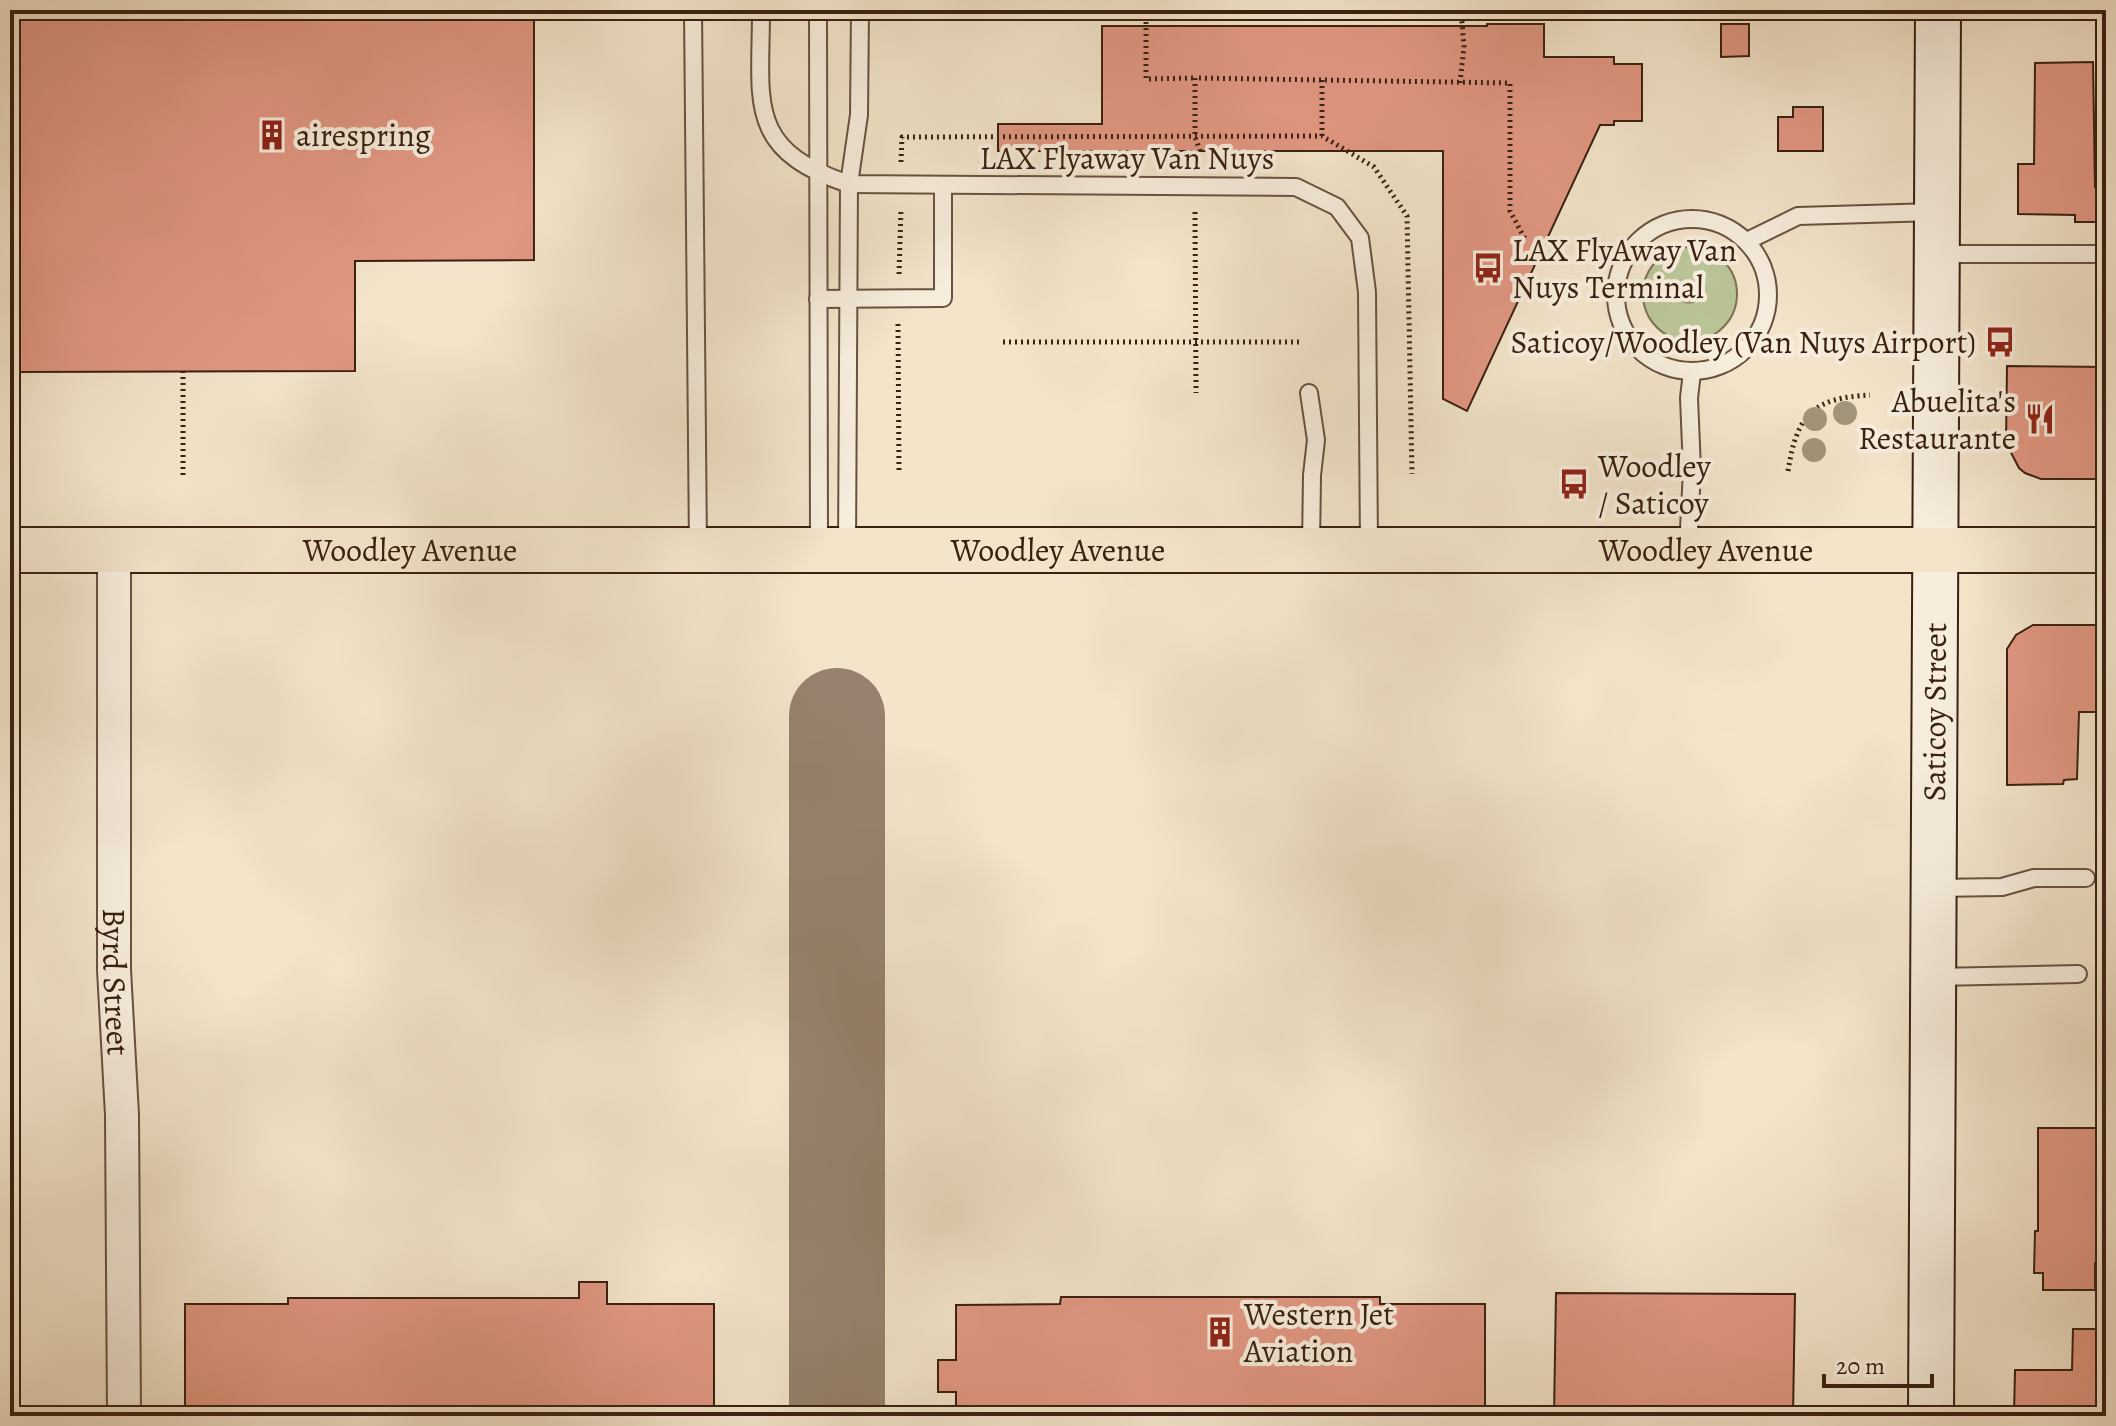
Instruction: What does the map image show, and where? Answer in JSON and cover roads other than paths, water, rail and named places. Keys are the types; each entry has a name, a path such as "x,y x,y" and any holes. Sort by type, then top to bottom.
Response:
{"main road":[{"name":"Saticoy Street","path":"1931,1416 1938,10"},
{"name":"Woodley Avenue","path":"10,550 2106,550"}],"street":[{"name":"Byrd Street","path":"114,550 114,970 122,1115 124,1416"}],"lane":[{"path":"693,10 698,550"},
{"name":"LAX Flyaway Van Nuys","path":"761,10 761,102 768,129 783,150 817,174 849,184 1296,187 1337,207 1360,238 1367,292 1369,550"},
{"path":"818,10 818,299 833,550"},
{"path":"833,550 847,299 849,184 859,115 860,10"},
{"path":"818,299 943,298 943,186"},
{"path":"1747,241 1798,216 2106,254"},
{"path":"1700,218 1725,226 1747,241 1762,263 1768,289 1766,315 1755,339 1738,357 1716,368 1692,372 1669,368 1646,358 1629,340 1618,318 1615,294 1619,270 1630,248 1650,230 1674,220 1700,218"},
{"path":"1688,551 1692,470 1689,398 1692,372"},
{"path":"1309,393 1316,440 1312,475 1311,550"},
{"path":"1934,888 2002,887 2034,878 2086,878"},
{"path":"1933,977 2078,974"}],"place":[{"name":"airespring","path":"272,135"},
{"name":"LAX FlyAway Van Nuys Terminal","path":"1488,268"},
{"name":"Saticoy/Woodley (Van Nuys Airport)","path":"2000,342"},
{"name":"Abuelita's Restaurante","path":"2040,419"},
{"name":"Woodley / Saticoy","path":"1574,484"},
{"name":"Western Jet Aviation","path":"1220,1332"}]}
